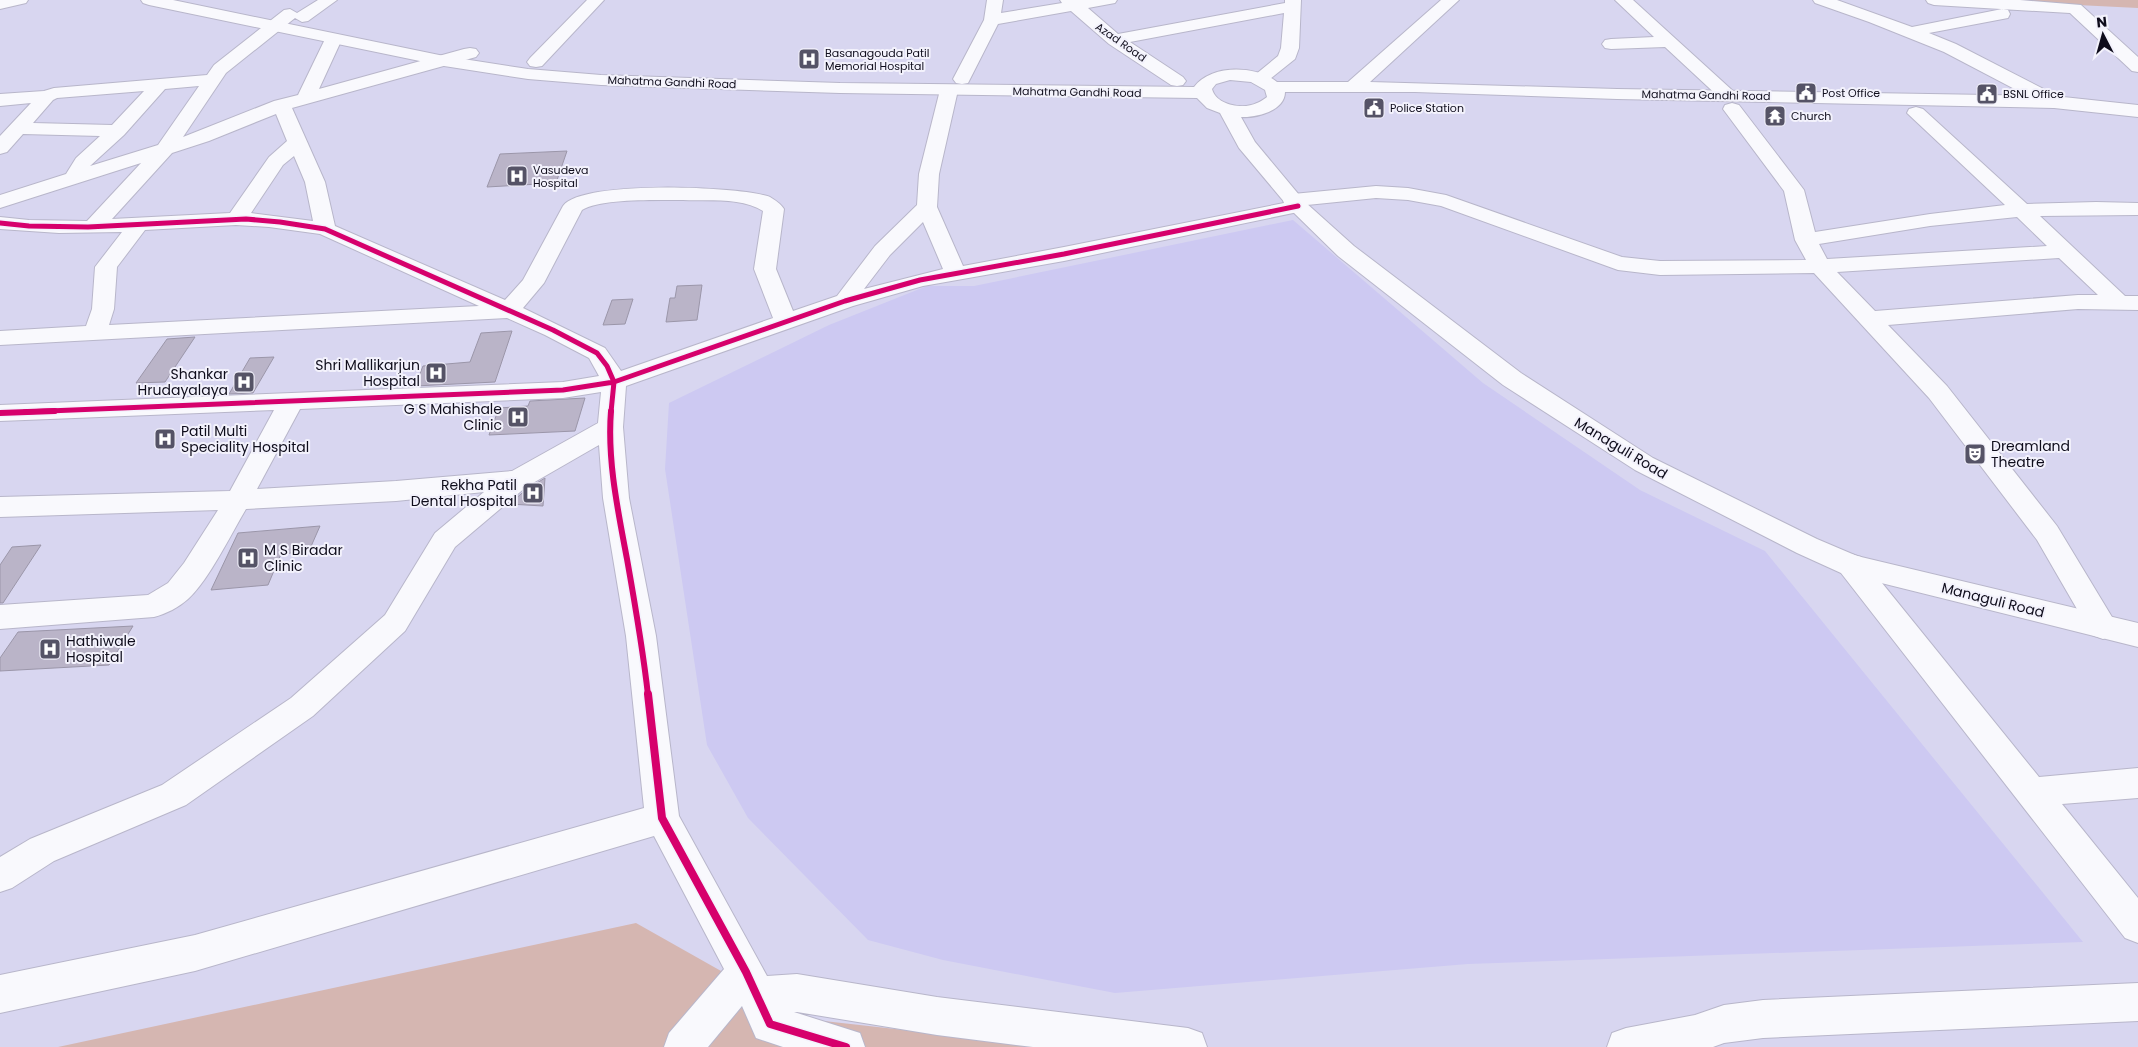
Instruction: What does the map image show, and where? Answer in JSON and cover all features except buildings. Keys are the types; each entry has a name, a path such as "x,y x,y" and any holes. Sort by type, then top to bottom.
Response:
{"street":[{"path":"0,4 20,0"},
{"name":"Mahatma Gandhi Road","path":"149,0 444,61 528,74 601,80 1204,88"},
{"name":"Mahatma Gandhi Road","path":"216,0 470,53 536,62 666,71 955,84 1177,81 1204,88"},
{"path":"94,226 166,148 220,69 274,27 329,0"},
{"path":"536,62 596,0"},
{"path":"956,274 927,207 929,174 955,84 992,20 994,0"},
{"path":"992,20 1071,3 1109,0"},
{"path":"1354,86 1451,0"},
{"path":"1623,0 1669,42 1729,102 1794,190 1806,240 1820,266 1938,392 2047,533 2103,627"},
{"path":"1821,0 1875,18 1950,48 2054,102"},
{"path":"1934,0 2075,8 2138,67"},
{"name":"Azad Road","path":"1071,3 1115,40 1177,81"},
{"path":"1115,40 1292,4 1290,48 1286,59 1269,88 1270,105 1258,110 1228,110 1210,103 1204,88 1212,80 1229,75 1269,88"},
{"path":"1875,18 1890,11 1893,5"},
{"path":"1910,32 2042,6"},
{"path":"306,98 332,39"},
{"path":"2108,39 2138,41"},
{"path":"1611,44 1669,42"},
{"path":"0,202 202,137 281,105 470,53"},
{"path":"0,100 47,96 63,92 212,80"},
{"path":"74,178 83,162 117,131 160,84"},
{"name":"Mahatma Gandhi Road","path":"1269,88 1354,86 1617,94 1916,113 2070,116 2138,121"},
{"name":"Mahatma Gandhi Road","path":"1269,88 1729,102 2054,102 2138,111"},
{"path":"0,148 47,96"},
{"path":"281,105 315,182 325,229"},
{"name":"Managuli Road","path":"1228,110 1246,144 1296,203 1346,251 1512,379 1644,464 1807,546 1851,565 2138,635"},
{"path":"1916,113 2064,251 2127,302"},
{"path":"18,128 117,131"},
{"path":"236,219 276,162 297,143"},
{"path":"0,413 563,390 614,382 845,301 920,280 1201,228 1296,203 1376,192 1408,194 1446,201 1618,263 1638,267 1820,266 2064,251"},
{"path":"0,338 508,311 533,283 573,206 582,201 599,198 669,194 726,194 758,199 771,204 774,209 765,269 786,322"},
{"path":"845,301 864,270 886,245 927,207"},
{"path":"1806,240 1882,226 1973,214 2022,210 2138,209"},
{"path":"0,223 22,226 94,226 236,219 325,229 597,353 608,366 614,382 610,427 616,498 641,636 662,818 751,984 770,1024 846,1047"},
{"path":"95,333 103,309 106,267 138,225"},
{"path":"1869,319 2078,302 2127,302"},
{"path":"0,617 154,606 178,591 194,571 238,500 292,400"},
{"path":"0,876 42,850 174,795 302,707 395,623 445,540 517,480 610,427"},
{"path":"0,507 238,500 396,491 517,480"},
{"path":"1851,565 2138,926"},
{"path":"2031,792 2138,783"},
{"path":"0,994 195,953 662,818"},
{"path":"683,1047 751,984"},
{"path":"751,984 937,1016 1188,1047"},
{"path":"1626,1047 1696,1034 1724,1024 1763,1019 2138,1002"}],"shaded area":[{"path":"1979,0 2138,0 2138,8"},
{"path":"1293,220 1483,383 1640,490 1765,551 2083,942 1468,964 1115,993 943,960 868,940 748,818 707,745 665,469 669,403 829,325 927,286 974,286"},
{"path":"636,923 806,1019 1056,1047 58,1047"}],"cycle path":[{"path":"0,413 563,390 614,382 845,301 920,280 1064,254 1298,206"},
{"path":"0,223 29,226 88,227 258,219 325,229 553,330 597,353 607,366 614,382 610,427 616,498 641,636 662,818 746,972 770,1024 846,1047"}],"place":[{"name":"Basanagouda Patil Memorial Hospital","path":"809,59"},
{"name":"Post Office","path":"1806,93"},
{"name":"BSNL Office","path":"1987,94"},
{"name":"Police Station","path":"1374,108"},
{"name":"Church","path":"1775,116"},
{"name":"Vasudeva Hospital","path":"517,176"},
{"name":"Shri Mallikarjun Hospital","path":"436,373"},
{"name":"Shankar Hrudayalaya","path":"244,382"},
{"name":"G S Mahishale Clinic","path":"518,417"},
{"name":"Patil Multi Speciality Hospital","path":"165,439"},
{"name":"Dreamland Theatre","path":"1975,454"},
{"name":"Rekha Patil Dental Hospital","path":"533,493"},
{"name":"M S Biradar Clinic","path":"248,558"},
{"name":"Hathiwale Hospital","path":"50,649"}]}
